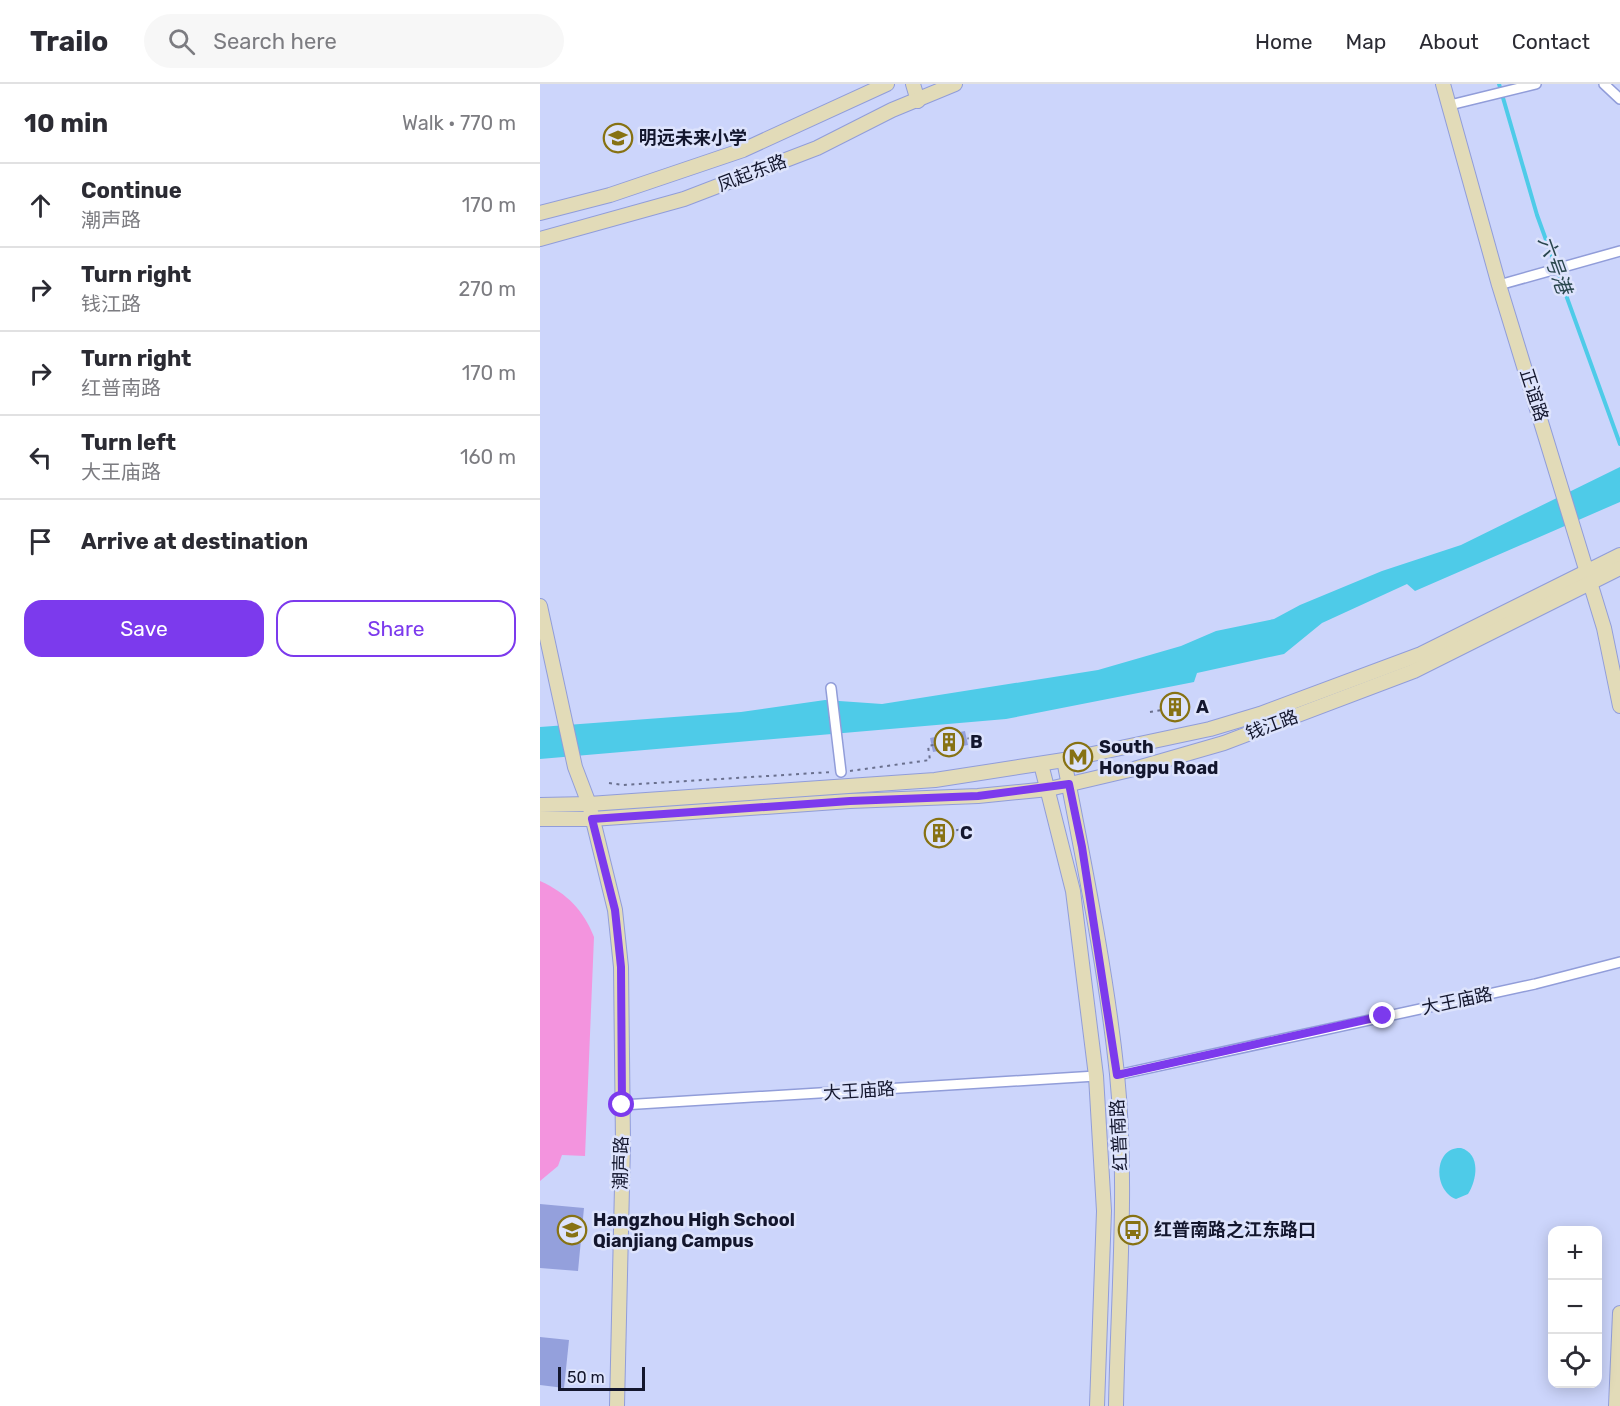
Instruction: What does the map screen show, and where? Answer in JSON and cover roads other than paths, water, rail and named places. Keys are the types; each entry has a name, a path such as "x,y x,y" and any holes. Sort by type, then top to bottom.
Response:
{"main road":[{"path":"887,84 892,110"},
{"name":"凤起东路","path":"540,213 610,195 743,150 887,84"},
{"path":"913,84 918,101"},
{"name":"凤起东路","path":"540,239 684,199 817,148 892,110 955,84"},
{"name":"正谊路","path":"1443,84 1499,285 1604,628 1620,706"},
{"name":"钱江路","path":"540,819 592,819 850,801 978,796 1048,789 1134,770 1214,746 1414,671 1588,577 1620,555"},
{"name":"钱江路","path":"540,806 934,780 1064,760 1210,729 1356,680 1420,654 1588,577 1620,568"},
{"name":"潮声路","path":"540,606 575,767 589,804 615,910 621,967 622,1105 617,1406"},
{"name":"红普南路","path":"1064,760 1086,871 1117,1075 1122,1184 1116,1406"},
{"name":"红普南路","path":"1041,764 1073,891 1095,1076 1104,1211 1097,1406"},
{"path":"1616,1406 1620,1313"}],"street":[{"path":"1450,105 1536,84"},
{"path":"1604,84 1620,99"},
{"path":"1499,285 1620,251"},
{"path":"831,688 841,772"},
{"name":"大王庙路","path":"1117,1075 1535,984 1620,962"},
{"name":"大王庙路","path":"622,1105 1095,1076"}],"water":[{"path":"1620,467 1620,502 1415,591 1407,584 1322,623 1284,654 1197,673 1194,682 1006,719 540,759 540,727 741,712 825,700 882,704 1098,670 1181,646 1216,631 1274,619 1300,605 1382,571 1461,545"},
{"path":"1461,1148 1472,1156 1475,1175 1468,1194 1456,1199 1443,1188 1439,1170 1445,1154"}],"waterway":[{"name":"六号港","path":"1499,84 1537,215 1620,444"}],"place":[{"name":"明远未来小学","path":"618,138"},
{"name":"A","path":"1175,707"},
{"name":"B","path":"949,742"},
{"name":"South Hongpu Road","path":"1078,757"},
{"name":"C","path":"939,833"},
{"name":"Hangzhou High School Qianjiang Campus","path":"572,1230"},
{"name":"红普南路之江东路口","path":"1133,1230"}]}
